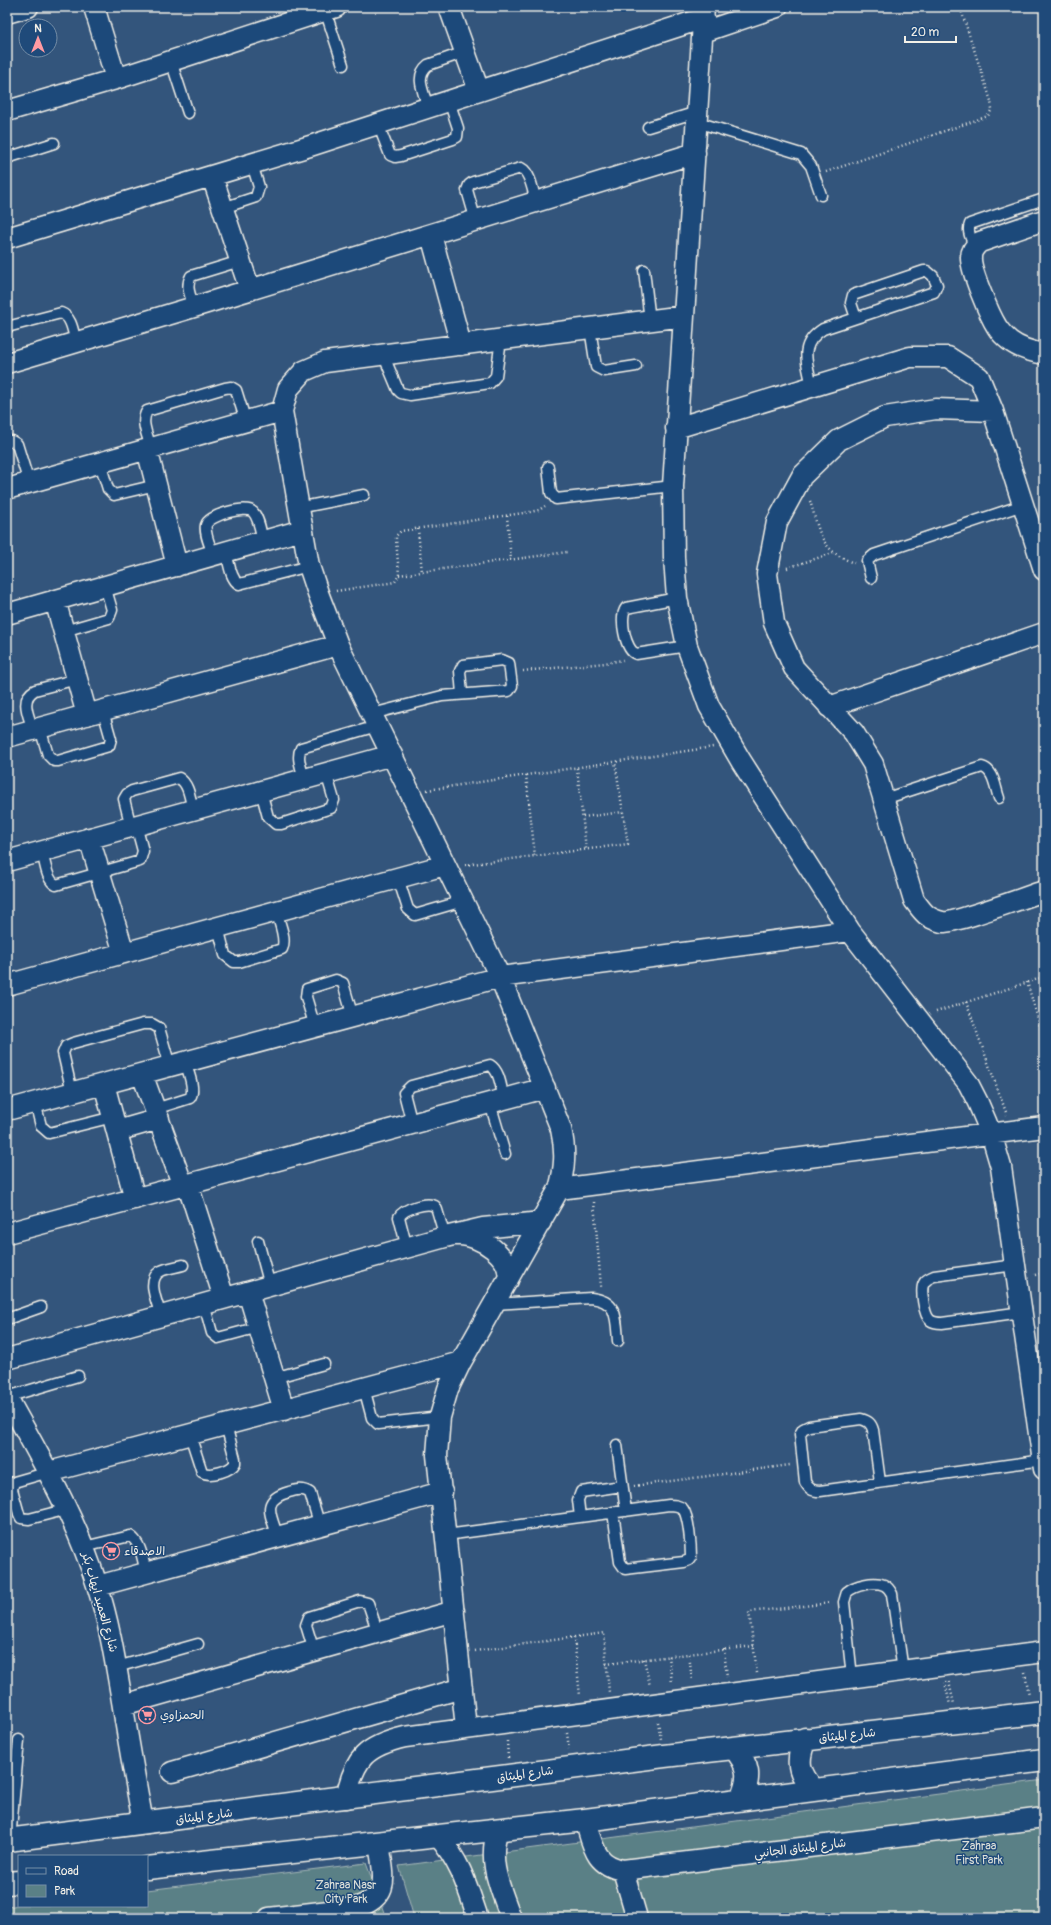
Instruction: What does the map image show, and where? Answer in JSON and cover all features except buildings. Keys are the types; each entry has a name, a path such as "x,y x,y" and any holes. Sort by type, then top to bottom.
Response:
{"main road":[{"name":"شارع الميثاق","path":"9,1840 805,1739 1044,1712"},
{"path":"805,1739 799,1752 799,1766 804,1780 814,1790"},
{"path":"734,1748 743,1758 747,1772 747,1786 741,1799"},
{"path":"148,1868 585,1820 1044,1760"},
{"path":"7,1883 18,1882"}],"street":[{"path":"7,13 28,7"},
{"path":"94,7 116,79"},
{"path":"450,7 479,91"},
{"path":"7,238 252,164 704,19 777,7"},
{"path":"7,111 116,79 330,9"},
{"path":"704,19 673,486 674,558 677,598 687,646 709,706 850,931 968,1083 981,1108 992,1134 1001,1167 1043,1455"},
{"path":"7,363 194,308 695,153"},
{"path":"212,176 250,290"},
{"path":"1044,220 980,242 973,250 971,262 989,312 998,328 1010,341 1025,350 1044,354"},
{"path":"431,235 461,344"},
{"path":"466,1728 437,1455 440,1417 448,1389 461,1362 542,1222 559,1189 565,1170 565,1149 561,1129 500,977 338,645 318,593 309,566 282,411 288,389 304,371 325,362 684,316"},
{"path":"676,428 910,357 948,357 979,377 993,411 1044,570"},
{"path":"993,411 936,409 885,417 839,440 802,476 777,522 767,574 774,623 794,668 854,733 873,764 914,900 925,916 944,922 962,918 1044,890"},
{"path":"7,489 282,411"},
{"path":"149,449 156,485 177,566"},
{"path":"7,614 302,530"},
{"path":"55,600 77,679 95,713"},
{"path":"829,707 1044,633"},
{"path":"7,737 338,645"},
{"path":"7,861 392,755"},
{"path":"89,838 124,953"},
{"path":"7,985 446,866"},
{"path":"7,1110 500,977 850,931"},
{"path":"142,1074 186,1185 224,1298"},
{"path":"104,1084 135,1199"},
{"path":"7,1233 545,1088"},
{"path":"115,1124 157,1114"},
{"path":"559,1189 1044,1127"},
{"path":"7,1359 450,1236 491,1227 542,1222"},
{"path":"450,1236 466,1235 487,1244 508,1266 510,1273 508,1280"},
{"path":"248,1292 284,1410"},
{"path":"49,1472 461,1362"},
{"name":"شارع العميد ايهاب بكر","path":"9,1403 49,1472 68,1509 98,1586 109,1626 117,1667 143,1823"},
{"path":"98,1586 442,1492"},
{"path":"123,1705 454,1611"},
{"path":"346,1798 351,1775 364,1755 383,1742 405,1737 1044,1652"},
{"path":"172,1772 462,1688"},
{"name":"شارع الميثاق الجانبي","path":"585,1820 595,1851 602,1861 612,1868 624,1870 1044,1818"},
{"path":"498,1829 493,1848 494,1868 511,1918"},
{"path":"438,1836 451,1851 461,1868 478,1918"},
{"path":"269,1918 356,1913 382,1891 383,1876 379,1843"},
{"path":"624,1870 637,1918"}],"lane":[{"path":"330,9 343,65"},
{"path":"428,108 420,81 423,69 428,65 465,52"},
{"path":"171,61 188,112"},
{"path":"378,124 387,150 390,155 395,157 453,140 458,132 449,101"},
{"path":"648,127 697,117 801,154 807,159 821,195"},
{"path":"7,158 54,143"},
{"path":"223,208 256,197 259,187 252,164"},
{"path":"476,221 467,190 468,185 473,182 521,168 526,170 536,202"},
{"path":"976,245 972,242 969,230 970,224 1044,199"},
{"path":"194,308 188,288 188,282 191,276 240,261"},
{"path":"644,270 650,321"},
{"path":"812,386 806,356 807,345 813,335 823,329 856,318 934,292 936,285 933,276 928,271 924,271 853,295 851,303 856,318"},
{"path":"7,327 61,312 70,320 76,343"},
{"path":"590,328 596,367 604,371 636,366"},
{"path":"383,354 398,390 406,395 410,395 490,383 496,376 501,340"},
{"path":"149,449 144,422 144,416 147,411 226,388 231,387 236,390 246,422"},
{"path":"7,441 12,441 17,444 28,482"},
{"path":"100,463 108,489 114,495 156,485"},
{"path":"548,467 552,496 560,498 673,486"},
{"path":"298,508 364,495"},
{"path":"871,578 868,561 874,555 1023,505"},
{"path":"263,541 254,513 249,509 243,508 214,516 206,525 206,532 235,582 239,584 309,566"},
{"path":"64,632 109,618 112,610 105,586"},
{"path":"677,598 626,608 623,613 628,648 631,652 636,654 687,646"},
{"path":"304,779 298,753 301,748 442,696 509,692 512,686 509,663 506,660 463,665 460,671 462,694"},
{"path":"77,679 35,690 29,694 26,700 26,707 36,729 48,755 54,761 109,746 111,739 95,713"},
{"path":"884,800 982,767 987,768 990,772 998,798"},
{"path":"261,791 268,817 276,824 281,824 331,808 334,800 326,773"},
{"path":"42,851 50,879 52,883 56,885 100,874 140,861 144,851 133,826 124,799 127,794 139,789 179,778 184,781 193,810"},
{"path":"398,878 408,909 415,915 463,901"},
{"path":"218,927 225,955 234,962 239,962 282,949 284,939 276,911"},
{"path":"314,1027 306,997 308,989 336,980 343,983 353,1017"},
{"path":"72,1092 63,1053 66,1046 152,1024 159,1028 193,1094 190,1098 157,1114"},
{"path":"412,1124 404,1093 411,1086 490,1065 495,1068 497,1073 497,1101 505,1154"},
{"path":"35,1102 41,1126 49,1133 115,1124"},
{"path":"406,1248 399,1217 405,1211 427,1204 435,1206 450,1236"},
{"path":"258,1241 270,1286"},
{"path":"161,1316 154,1290 153,1282 155,1276 161,1271 183,1265"},
{"path":"1015,1265 934,1276 927,1279 923,1284 922,1291 926,1314 929,1320 936,1323 1022,1312"},
{"path":"494,1304 591,1298 602,1300 612,1307 616,1317 618,1341"},
{"path":"204,1304 212,1333 218,1338 259,1327"},
{"path":"7,1319 41,1308"},
{"path":"274,1378 324,1364"},
{"path":"9,1403 78,1376"},
{"path":"364,1388 372,1418 378,1424 440,1417"},
{"path":"880,1482 873,1430 867,1420 861,1419 803,1429 799,1440 805,1482 813,1491 880,1482 1043,1455"},
{"path":"190,1434 202,1472 209,1474 231,1468 236,1463 226,1425"},
{"path":"617,1445 626,1510"},
{"path":"49,1472 14,1482 12,1489 21,1518 29,1519 68,1509"},
{"path":"580,1517 578,1500 582,1492 623,1486"},
{"path":"278,1537 270,1510 272,1499 277,1495 299,1489 310,1493 320,1526"},
{"path":"446,1535 626,1510 676,1505 682,1508 686,1514 691,1552 689,1560 625,1569 620,1562 613,1512"},
{"path":"84,1547 130,1536 138,1543 146,1573"},
{"path":"852,1677 844,1602 847,1592 856,1587 877,1584 889,1588 892,1594 903,1671"},
{"path":"314,1651 306,1625 309,1617 360,1601 368,1603 378,1633"},
{"path":"117,1667 198,1644"},
{"path":"9,1840 19,1740"}],"path":[{"path":"814,176 988,116 992,109 991,101 960,7"},
{"path":"802,476 824,544 844,559 868,566"},
{"path":"318,593 391,584 397,580 399,574 396,536 401,531 539,510 549,502 552,496"},
{"path":"507,516 511,560"},
{"path":"418,529 422,572"},
{"path":"399,574 567,552"},
{"path":"767,574 834,553"},
{"path":"510,672 616,662 636,654"},
{"path":"410,792 732,744"},
{"path":"446,866 628,844 615,762"},
{"path":"577,768 586,849"},
{"path":"526,775 535,856"},
{"path":"583,817 623,812"},
{"path":"918,1018 1044,977"},
{"path":"1027,982 1044,1040"},
{"path":"966,1002 1013,1132"},
{"path":"593,1185 602,1300"},
{"path":"623,1486 803,1464"},
{"path":"759,1690 749,1612 844,1602"},
{"path":"459,1653 604,1633 611,1709"},
{"path":"574,1637 582,1713"},
{"path":"606,1664 754,1646"},
{"path":"724,1649 729,1694"},
{"path":"689,1654 694,1698"},
{"path":"669,1656 674,1701"},
{"path":"644,1659 654,1704"},
{"path":"1025,1672 1026,1680"},
{"path":"506,1738 507,1751"}],"green space":[{"name":"Zahraa First Park","path":"1044,1780 1044,1918 414,1918 399,1866"},
{"name":"Zahraa Nasr City Park","path":"366,1863 386,1918 7,1918 7,1907 18,1905 18,1907 148,1907 148,1890"}],"place":[{"name":"الاصدقاء","path":"111,1551"},
{"name":"الحمزاوي","path":"147,1715"}]}
